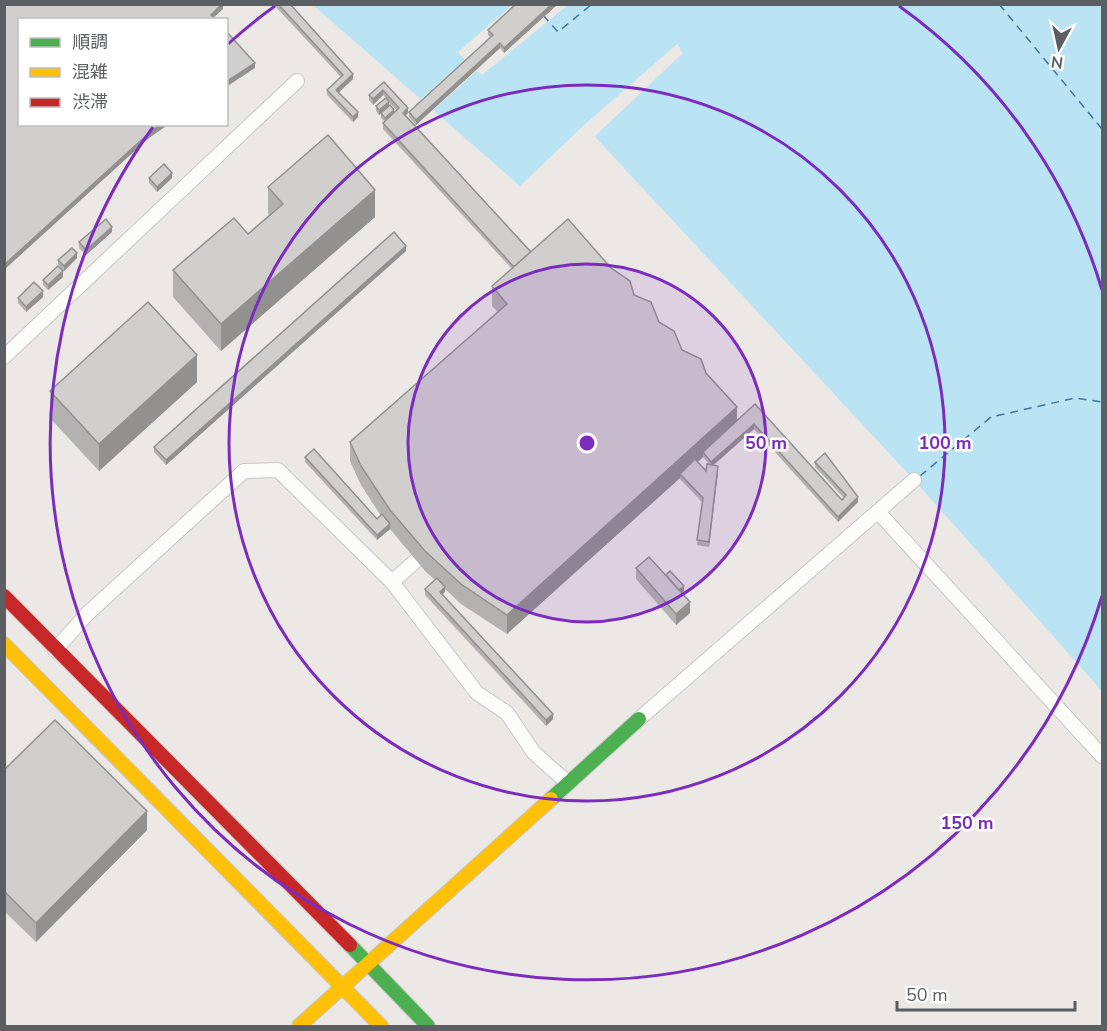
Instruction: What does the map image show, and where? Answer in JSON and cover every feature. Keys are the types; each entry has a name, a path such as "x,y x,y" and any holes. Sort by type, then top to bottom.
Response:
{"street":[{"path":"4,596 43,660 381,1026"},
{"path":"4,644 43,660 368,963 428,1026"},
{"path":"299,1026 639,719"}],"lane":[{"path":"4,357 297,81"},
{"path":"43,660 87,614 244,471 278,470 392,582 477,693 507,713 534,753 568,783"},
{"path":"639,719 879,513 914,480"},
{"path":"879,513 1102,756"},
{"path":"392,582 436,543"}],"water":[{"path":"313,5 1102,5 1102,691 914,480 584,125 520,186"}],"pier":[{"path":"512,5 568,5 482,75 477,71 431,112 418,101 465,60 458,52"},
{"path":"677,44 683,53 594,137 584,125"}],"building":[{"path":"4,4 222,4 211,15 214,18 18,18 18,126 158,126 4,265"},
{"path":"278,4 290,4 353,74 336,90 358,112 353,117 327,90 343,75"},
{"path":"516,4 552,4 504,48 500,43 416,120 409,112 493,35 488,30"},
{"path":"228,33 255,63 228,81"},
{"path":"384,82 408,108 403,113 531,252 514,267 383,123 399,108 383,90 373,99 369,95"},
{"path":"386,98 389,102 379,110 376,106"},
{"path":"390,105 394,110 385,118 381,113"},
{"path":"328,135 375,190 221,324 173,270 234,218 248,234 283,204 268,187"},
{"path":"164,164 172,173 157,187 149,178"},
{"path":"106,219 112,227 86,250 79,242"},
{"path":"568,219 611,268 630,281 634,295 651,302 659,322 674,331 682,350 701,359 706,373 737,407 507,615 461,584 425,551 390,510 361,466 350,442 507,304 492,286"},
{"path":"394,232 406,246 166,460 154,447"},
{"path":"72,248 77,253 64,266 58,260"},
{"path":"58,266 63,271 48,285 43,280"},
{"path":"34,282 43,291 26,307 18,298"},
{"path":"148,302 197,355 99,444 50,391"},
{"path":"755,404 842,500 846,495 815,462 825,453 858,497 838,517 754,424 711,462 703,452"},
{"path":"314,449 377,519 382,514 390,524 377,535 305,457"},
{"path":"695,459 706,471 707,464 718,466 709,542 697,540 703,498 680,474"},
{"path":"649,557 690,602 676,614 636,568"},
{"path":"670,571 684,586 679,590 666,575"},
{"path":"437,578 445,587 440,592 553,714 546,720 425,589"},
{"path":"55,720 147,811 36,923 4,891 4,770"}],"ferry route":[{"path":"543,15 558,32 592,4"},
{"path":"999,4 1102,129"},
{"path":"920,476 991,417 1075,398 1102,402"}],"traffic: fast":[{"path":"551,799 639,719"},
{"path":"350,945 428,1026"}],"traffic: slow":[{"path":"4,644 381,1026"},
{"path":"299,1026 551,799"}],"traffic: jam":[{"path":"4,596 350,945"}]}
